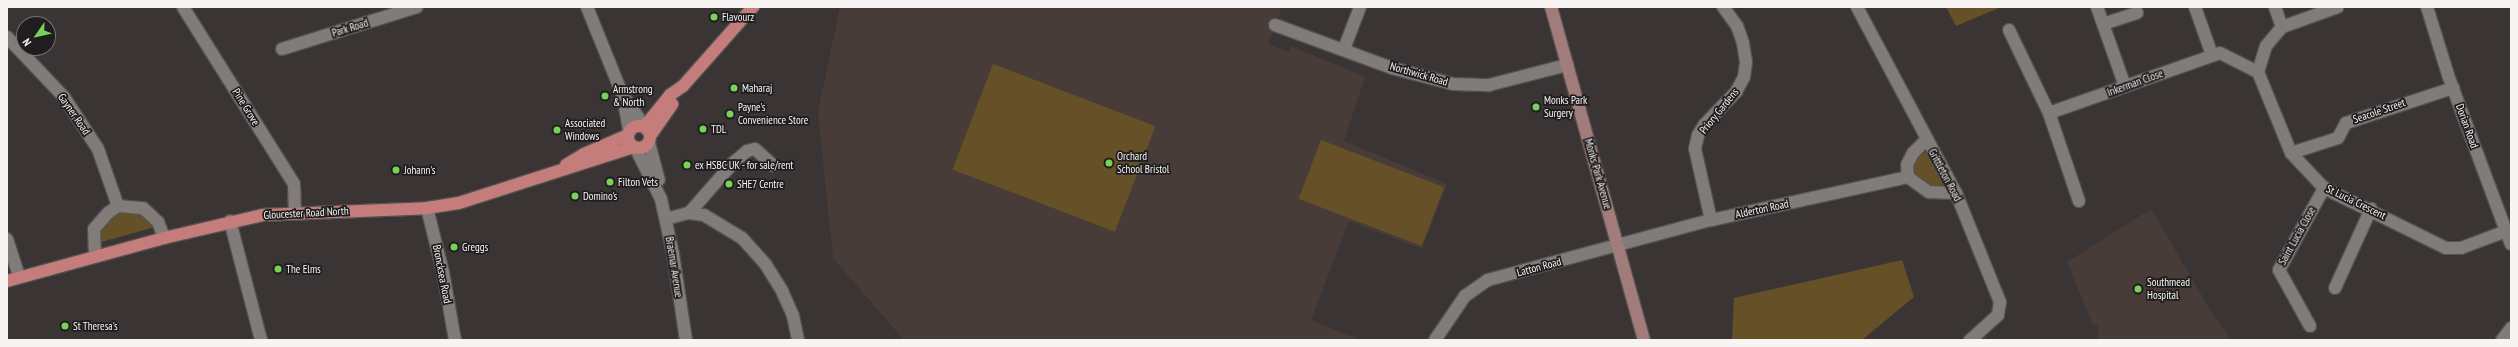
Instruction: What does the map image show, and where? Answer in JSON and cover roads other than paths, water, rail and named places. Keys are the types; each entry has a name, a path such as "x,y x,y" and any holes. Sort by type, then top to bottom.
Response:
{"main road":[{"path":"646,133 683,86 753,7"},
{"name":"Gloucester Road North","path":"7,280 230,221 296,212 427,208 476,198 520,185 560,169 584,154 628,133 646,133 644,148 634,148 588,164 560,169"},
{"path":"628,133 634,148"}],"street":[{"name":"Pine Grove","path":"183,7 294,184 296,212"},
{"name":"Park Road","path":"282,49 417,7"},
{"path":"587,7 623,96 628,133"},
{"path":"1344,49 1360,7"},
{"name":"Monks Park Avenue","path":"1551,7 1644,340"},
{"name":"Priory Gardens","path":"1711,220 1695,149 1698,135 1706,124 1736,92 1744,77 1746,62 1743,43 1736,26 1723,7"},
{"name":"Grittleton Road","path":"1857,7 1956,193 2000,302 1998,315 1970,340"},
{"path":"2097,7 2125,86"},
{"path":"2195,7 2216,54 2258,72 2266,46 2282,27 2338,7"},
{"path":"2275,7 2282,27"},
{"name":"Dorian Road","path":"2427,7 2453,88 2511,244"},
{"path":"2103,24 2137,13"},
{"name":"Northwick Road","path":"1275,25 1425,78 1472,86 1490,85 1567,64"},
{"path":"2009,30 2049,113 2079,201"},
{"name":"Gayner Road","path":"7,37 64,97 98,149 118,206"},
{"name":"Inkerman Close","path":"2049,113 2216,54"},
{"name":"St Lucia Crescent","path":"2258,72 2291,153 2324,188 2371,209 2446,248 2461,248 2506,231"},
{"name":"Seacole Street","path":"2291,153 2338,138 2346,123 2453,88"},
{"name":"Braemar Avenue","path":"623,96 638,117 646,133 659,180 659,195"},
{"path":"1927,139 1913,153 1907,165 1908,177 1928,192 1956,193"},
{"name":"Braemar Avenue","path":"634,148 659,195 666,219 686,340"},
{"path":"689,212 747,151 755,150 774,166"},
{"name":"Alderton Road","path":"1618,244 1711,220 1908,177"},
{"name":"Saint Lucia Close","path":"2310,326 2279,270 2324,188"},
{"path":"95,256 94,229 104,216 118,206 143,208 158,222 164,238"},
{"name":"Broncksea Road","path":"427,208 443,272 455,340"},
{"path":"2335,288 2371,209"},
{"path":"666,219 689,212 704,215 730,229 742,238 766,265 782,291 793,316 798,340"},
{"path":"230,221 261,340"},
{"path":"7,239 19,277"},
{"name":"Latton Road","path":"1435,340 1465,296 1488,280 1618,244"},
{"path":"2502,340 2511,328"}],"place":[{"name":"Flavourz","path":"714,17"},
{"name":"Maharaj","path":"734,88"},
{"name":"Armstrong & North","path":"605,96"},
{"name":"Monks Park Surgery","path":"1536,107"},
{"name":"Payne's Convenience Store","path":"730,114"},
{"name":"TDL","path":"703,129"},
{"name":"Associated Windows","path":"557,130"},
{"name":"Orchard School Bristol","path":"1109,163"},
{"name":"ex HSBC UK - for sale/rent","path":"687,165"},
{"name":"Johann's","path":"396,170"},
{"name":"Filton Vets","path":"610,182"},
{"name":"SHE7 Centre","path":"729,184"},
{"name":"Domino's","path":"575,196"},
{"name":"Greggs","path":"454,247"},
{"name":"The Elms","path":"278,269"},
{"name":"Southmead Hospital","path":"2138,289"},
{"name":"St Theresa's","path":"65,326"}]}
